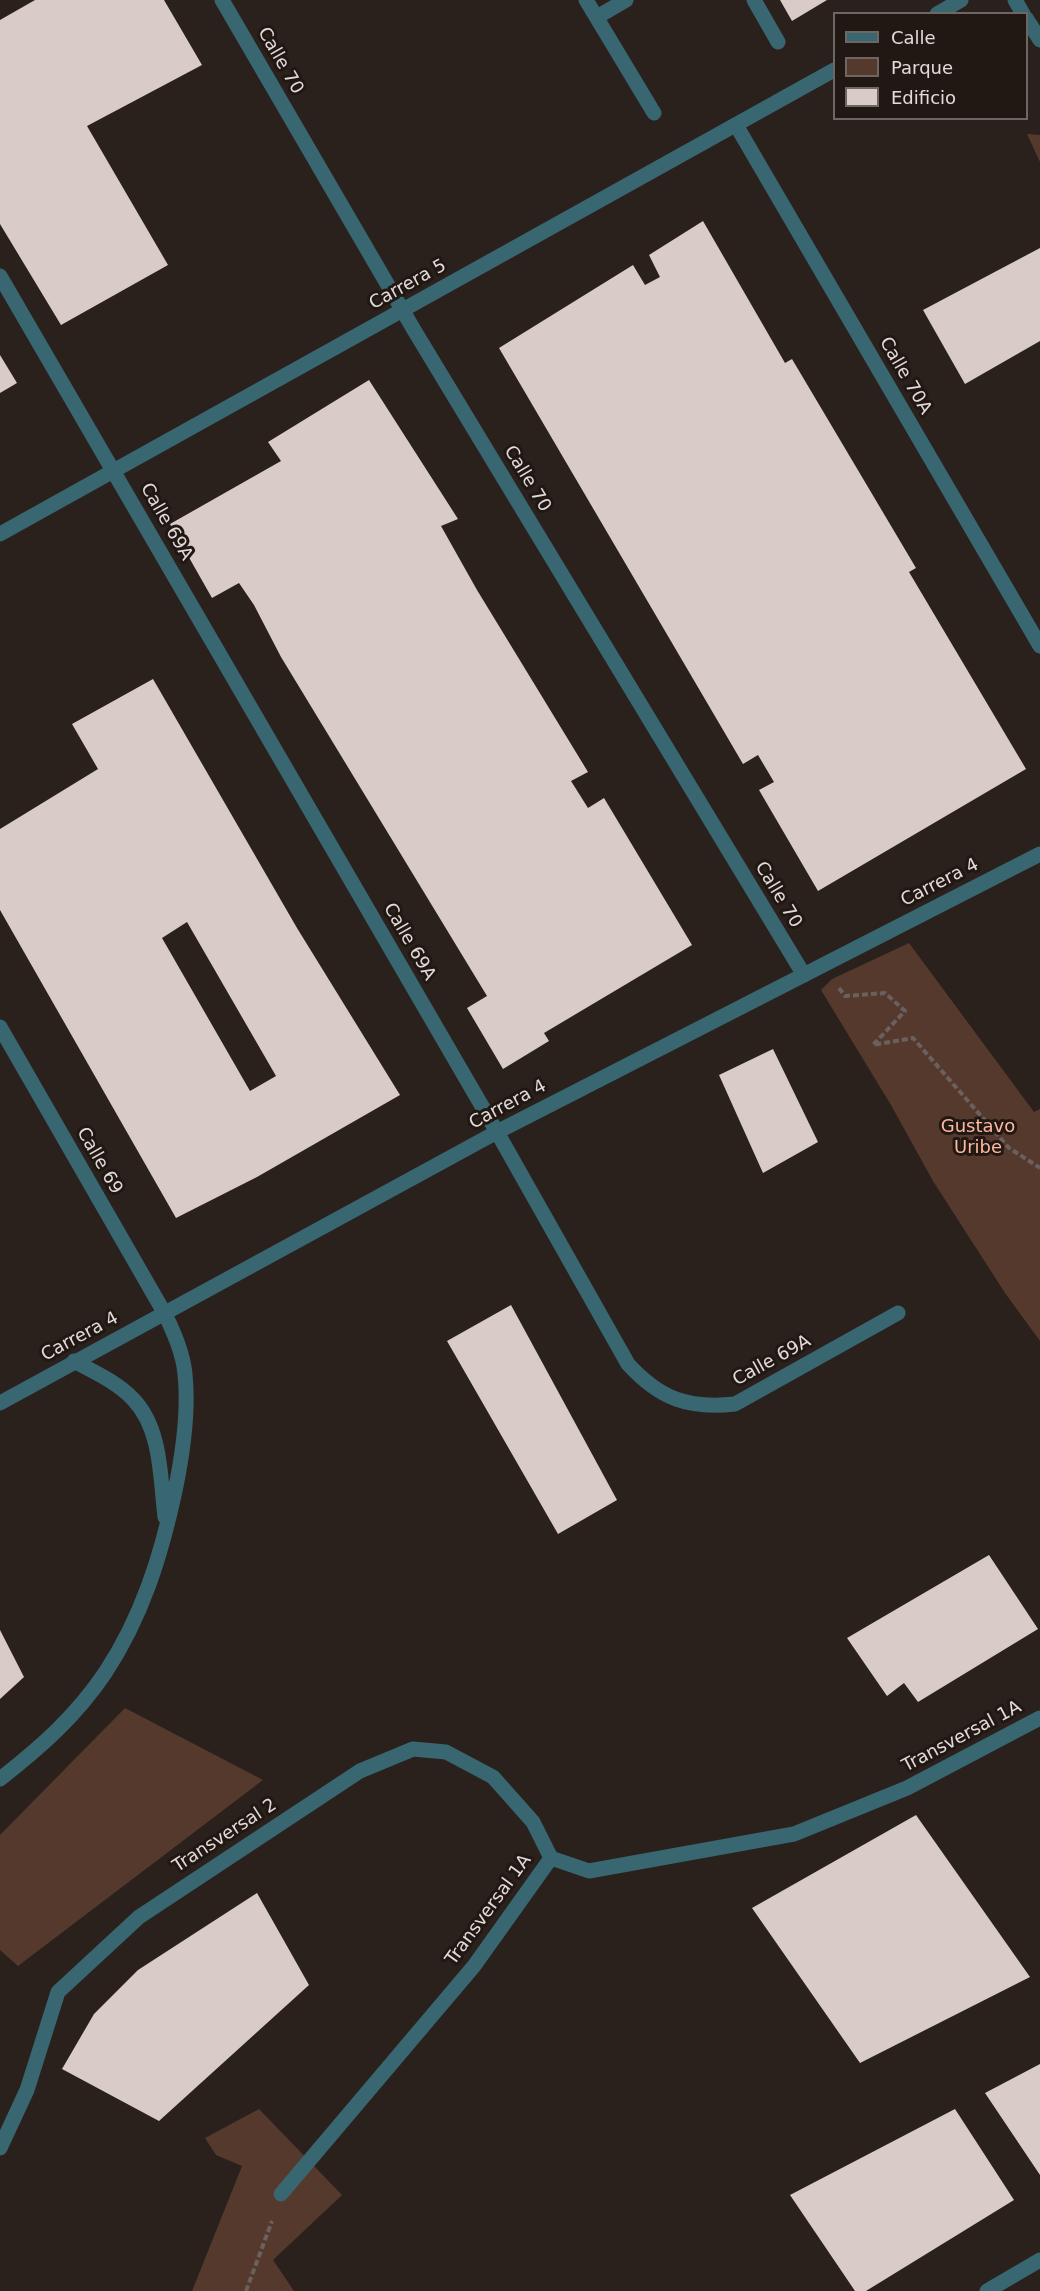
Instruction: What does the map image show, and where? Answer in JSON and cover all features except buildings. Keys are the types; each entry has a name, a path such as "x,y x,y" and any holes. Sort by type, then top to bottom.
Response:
{"street":[{"name":"Calle 70","path":"222,0 402,310 804,975"},
{"path":"586,0 654,113"},
{"path":"597,17 626,0"},
{"path":"754,0 778,42"},
{"path":"941,12 962,0"},
{"path":"1028,21 1040,40"},
{"name":"Carrera 5","path":"0,534 833,71"},
{"name":"Calle 70A","path":"736,125 1040,646"},
{"name":"Calle 69A","path":"0,276 497,1132 628,1364 640,1378 662,1394 687,1404 711,1407 735,1404 898,1313"},
{"name":"Carrera 4","path":"0,1403 497,1132 1040,854"},
{"name":"Calle 69","path":"0,1027 165,1314 176,1339 185,1371 187,1401 182,1459 166,1532 149,1589 126,1638 104,1674 76,1710 42,1746 0,1779"},
{"path":"74,1361 107,1378 133,1399 149,1423 158,1451 166,1532"},
{"name":"Transversal 1A","path":"281,2194 474,1966 551,1858 589,1871 794,1834 907,1788 1040,1718"},
{"name":"Transversal 2","path":"0,2148 27,2090 58,1992 139,1917 360,1771 413,1749 446,1752 493,1778 533,1822 551,1858"},
{"path":"987,2291 1040,2260"}],"path":[{"path":"832,979 845,996 885,993 905,1011 873,1045 913,1038 1009,1148 1040,1168"},
{"path":"246,2291 281,2194"}],"green space":[{"path":"1027,134 1040,135 1040,162"},
{"name":"Gustavo Uribe","path":"909,943 1034,1112 1040,1109 1040,1341 1005,1293 933,1181 891,1105 821,990 832,979"},
{"path":"125,1708 263,1780 18,1966 0,1950 0,1835"},
{"path":"259,2109 342,2195 273,2260 294,2291 192,2291 242,2166 216,2155 205,2138"}]}
